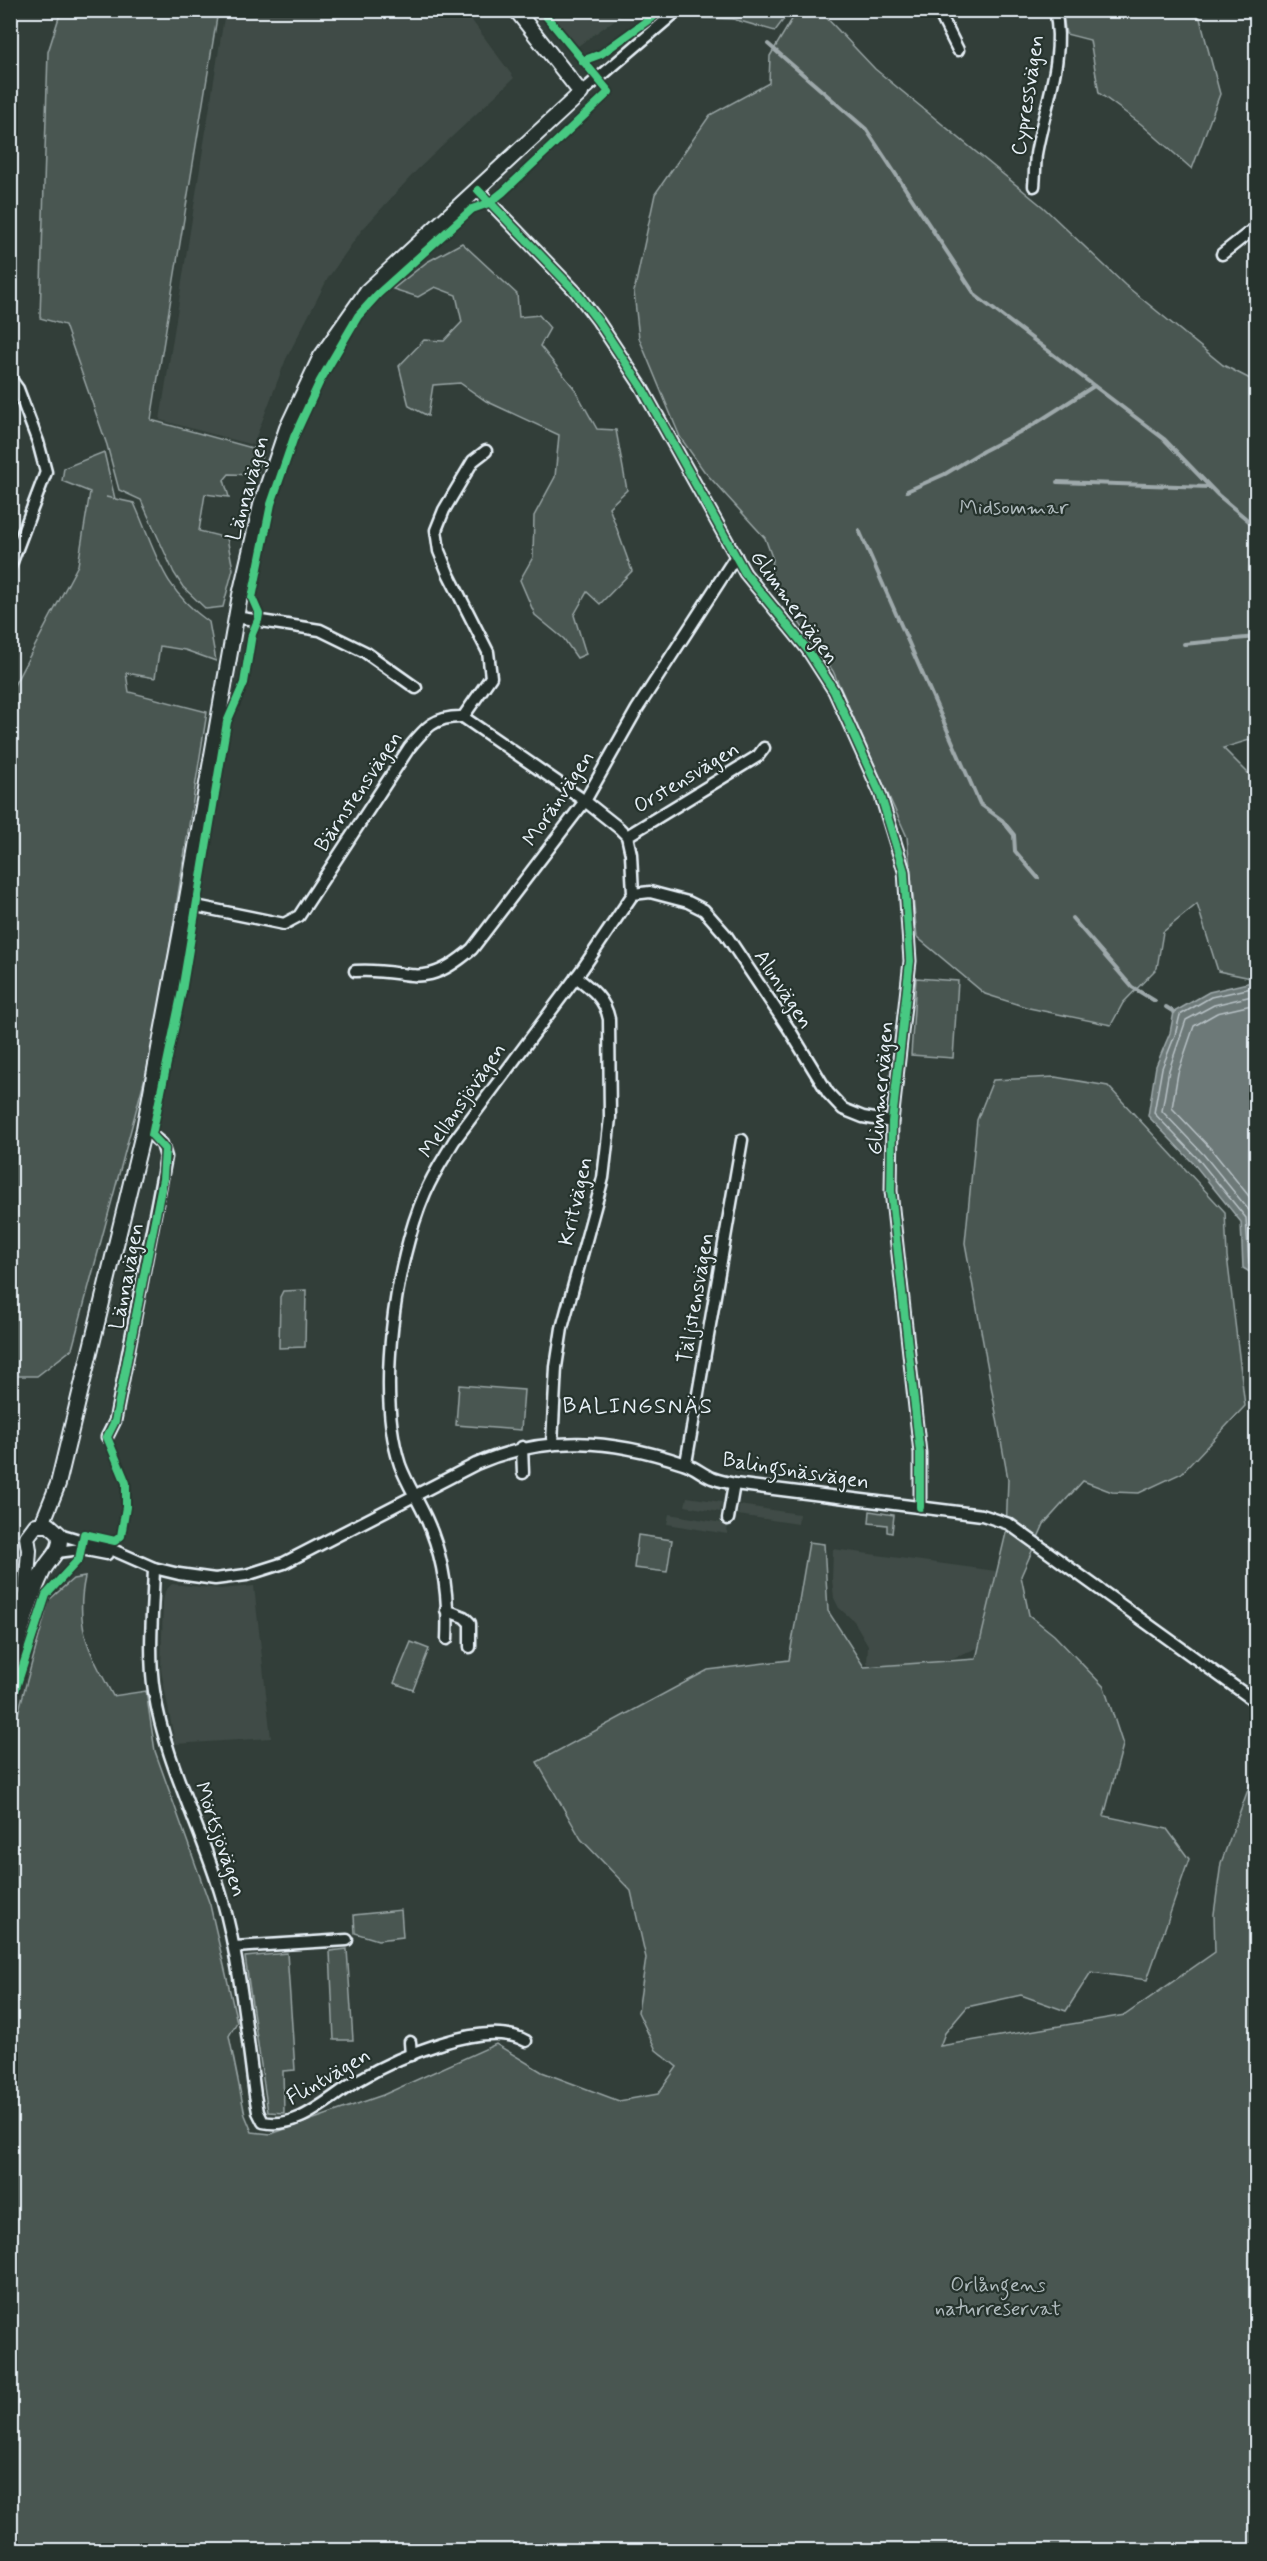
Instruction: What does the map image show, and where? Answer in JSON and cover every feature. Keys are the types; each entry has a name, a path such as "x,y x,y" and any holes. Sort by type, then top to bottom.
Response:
{"main road":[{"path":"516,10 581,93"},
{"name":"Lännavägen","path":"10,1645 26,1593 28,1532 42,1524 58,1484 144,1130 186,904 235,617 261,505 287,428 320,358 367,291 581,93"},
{"name":"Lännavägen","path":"10,1670 33,1593 61,1544 57,1531 58,1484"},
{"path":"42,1524 57,1531"},
{"path":"29,1550 40,1558 54,1555"}],"street":[{"name":"Lännavägen","path":"581,93 678,10"},
{"path":"938,10 958,50"},
{"name":"Cypressvägen","path":"1034,186 1036,154 1056,65 1058,33 1055,10"},
{"name":"Glimmervägen","path":"478,190 575,291 598,321 641,386 745,573 807,649 834,691 880,793 904,870 910,961 892,1122 891,1191 920,1453 920,1507"},
{"path":"1222,254 1257,227"},
{"path":"10,378 18,389 46,472 10,567"},
{"path":"486,451 473,461 444,510 436,531 439,551 448,573 488,652 491,677 463,717 585,801 627,836 633,870 633,894"},
{"name":"Moränvägen","path":"355,971 378,969 390,974 424,976 441,972 458,962 472,949 585,801 637,709 736,556"},
{"path":"235,617 320,630 365,652 416,688"},
{"name":"Bärnstensvägen","path":"186,904 284,924 299,916 423,730 439,718 463,717"},
{"name":"Orstensvägen","path":"627,836 758,756 764,748"},
{"name":"Alunvägen","path":"633,894 650,892 688,902 704,910 726,935 789,1029 828,1093 843,1109 863,1117 892,1122"},
{"name":"Mellansjövägen","path":"447,1638 445,1583 437,1549 431,1529 397,1454 389,1409 391,1349 407,1247 425,1194 437,1168 536,1028 576,977 633,894"},
{"name":"Kritvägen","path":"552,1443 555,1367 562,1328 603,1178 609,1118 609,1019 606,1007 595,992 576,977"},
{"name":"Lännavägen","path":"107,1437 117,1410 166,1157 162,1144 144,1130"},
{"name":"Täljstensvägen","path":"686,1463 742,1140"},
{"name":"Balingsnäsvägen","path":"57,1531 113,1550 154,1568 215,1579 261,1572 285,1563 476,1464 522,1447 552,1443 579,1443 624,1448 686,1463 711,1478 734,1484 982,1515 1009,1524 1257,1702"},
{"path":"522,1447 524,1473"},
{"path":"729,1519 734,1484"},
{"name":"Balingsnäsvägen","path":"54,1555 81,1550 130,1557"},
{"name":"Mörtsjövägen","path":"154,1568 153,1690 173,1760 209,1857 234,1947 255,2095 258,2112 263,2122"},
{"path":"446,1610 464,1617 470,1623 470,1647"},
{"path":"234,1947 347,1940"},
{"name":"Flintvägen","path":"263,2122 273,2124 286,2122 309,2114 355,2082 411,2055 458,2040 498,2034 510,2035 526,2042"},
{"path":"410,2042 411,2055"}],"shaded area":[{"path":"225,11 465,11 514,78 416,171 361,231 328,278 286,359 253,445 160,420"},
{"path":"549,11 627,11 578,46"},
{"path":"687,1497 722,1502 720,1512 685,1506"},
{"path":"739,1505 799,1514 798,1524 738,1515"},
{"path":"669,1514 728,1524 727,1534 667,1524"},
{"path":"833,1549 996,1571 990,1643 916,1673 867,1664 868,1645 854,1621 839,1608 834,1598"},
{"path":"172,1584 221,1589 254,1586 271,1738 175,1744 161,1670 163,1602 165,1591"}],"green space":[{"path":"701,10 790,11 775,31 733,19 703,18"},
{"path":"61,11 218,11 151,420 263,451 257,475 229,474 224,480 229,497 205,494 199,531 227,538 233,569 223,607 206,609 183,587 174,573 141,500 119,490 107,445 65,325 40,318 48,52"},
{"name":"Midsommar","path":"797,11 820,11 875,69 1043,207 1125,285 1223,365 1256,382 1256,738 1223,748 1256,781 1256,979 1218,971 1197,904 1163,932 1157,968 1123,1003 1111,1025 1029,1008 985,994 917,937 907,837 833,671 766,575 771,571 773,560 765,538 704,471 680,437 639,338 634,292 655,194 710,115 769,83 770,56"},
{"path":"1062,11 1198,11 1220,94 1192,169 1141,124 1099,93 1090,40 1066,34"},
{"path":"462,243 517,294 519,317 539,315 550,328 540,346 574,388 597,429 616,430 627,490 609,507 632,571 600,604 587,592 574,615 586,654 577,658 564,639 535,615 520,580 533,557 534,516 555,477 559,435 486,401 460,383 433,385 428,416 409,406 399,366 424,340 444,341 462,322 456,295 435,287 418,297 393,289 427,262"},
{"path":"104,452 115,499 134,503 170,583 193,609 209,622 216,661 185,650 160,646 155,678 126,673 129,692 207,712 155,1040 72,1349 37,1376 11,1376 11,691 78,565 90,492 62,481 64,468"},
{"path":"916,978 958,981 953,1058 911,1055"},
{"name":"Orlångens naturreservat","path":"1055,1077 1108,1086 1225,1212 1227,1256 1245,1406 1182,1473 1139,1493 1112,1492 1083,1481 1044,1524 1021,1576 1029,1615 1054,1635 1104,1687 1123,1745 1104,1816 1167,1829 1189,1859 1147,1980 1091,1972 1066,2011 1021,1995 967,2007 945,2033 940,2046 1125,2015 1215,1952 1214,1914 1221,1863 1256,1768 1256,2550 11,2550 11,1739 49,1600 73,1579 85,1577 82,1611 86,1639 113,1696 146,1691 155,1751 210,1905 237,2022 229,2036 245,2115 252,2132 271,2134 383,2095 496,2044 542,2072 619,2101 658,2094 677,2067 656,2050 638,2012 646,1958 631,1891 581,1839 537,1762 708,1670 789,1660 809,1542 824,1544 828,1611 864,1667 976,1659 1006,1533 1008,1479 965,1243 977,1120 993,1080"},
{"path":"306,1290 305,1347 279,1348 280,1297 283,1291"},
{"path":"459,1385 524,1390 521,1430 456,1425"},
{"path":"870,1511 894,1515 892,1533 887,1532 887,1525 869,1523"},
{"path":"638,1535 672,1540 667,1572 634,1568"},
{"path":"411,1642 429,1649 413,1690 394,1683"},
{"path":"401,1910 403,1937 378,1940 355,1933 354,1915"},
{"path":"347,1949 353,2040 334,2040 330,1951"},
{"path":"287,1953 295,2070 283,2071 284,2113 268,2112 245,1957"}],"water":[{"path":"1256,981 1256,1276 1243,1268 1241,1222 1194,1164 1148,1116 1156,1066 1170,1033 1174,1012 1209,992"}],"waterway":[{"path":"768,44 866,129 976,296 1164,439 1218,495 1256,527"},
{"path":"907,491 945,474 1033,425 1094,386"},
{"path":"1057,482 1209,487"},
{"path":"859,530 980,804 1002,820 1014,835 1015,851 1038,878"},
{"path":"1184,644 1256,637"},
{"path":"1072,918 1132,987 1155,1001"},
{"path":"1166,1007 1174,1012"}],"cycle path":[{"path":"10,1706 46,1595 79,1559 84,1534 115,1541 121,1536 126,1507 126,1483 107,1437 115,1421 163,1179 165,1149 152,1135 182,991 227,722 244,683 252,634 258,620 259,614 252,598 271,504 294,437 320,381 358,316 378,294 472,209 489,203 503,192 609,92 541,10"},
{"path":"582,61 601,54 662,10"},
{"path":"478,190 575,291 598,321 641,386 745,573 807,649 834,691 880,793 904,871 910,961 892,1122 891,1191 920,1453 920,1507"}],"district":[{"name":"BALINGSNÄS","path":"638,1405"}]}
